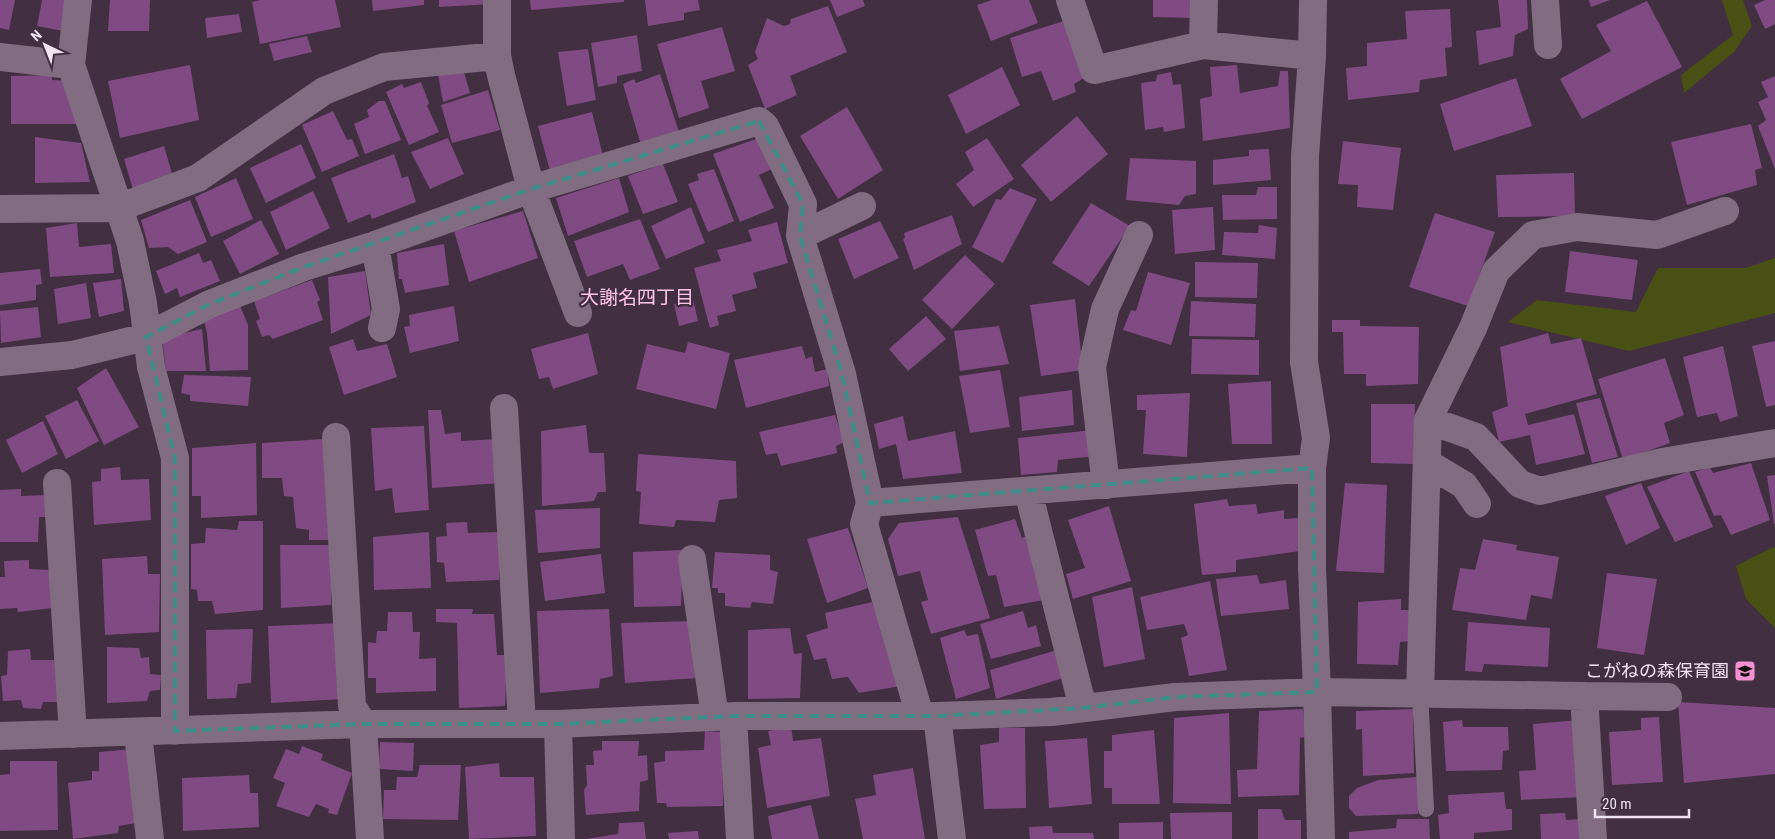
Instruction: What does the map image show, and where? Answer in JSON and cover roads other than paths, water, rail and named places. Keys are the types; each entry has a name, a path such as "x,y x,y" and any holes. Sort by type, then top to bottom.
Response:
{"street":[{"path":"78,0 71,65 130,241 138,273 151,367 175,458 175,731"},
{"path":"497,0 497,56 531,189 578,313"},
{"path":"1070,0 1094,70 1203,45 1312,56"},
{"path":"1203,45 1204,0"},
{"path":"1313,0 1312,56 1305,156 1304,362 1316,438 1312,468 1312,568 1321,839"},
{"path":"1545,0 1548,45"},
{"path":"0,209 118,208 198,178 324,91 384,67 497,56"},
{"path":"0,57 71,65"},
{"path":"0,362 72,355 146,337 227,298 304,267 375,245 531,189 759,121 765,126 803,204 800,236 842,374 870,503 864,524 928,716 952,839"},
{"path":"800,236 862,206"},
{"path":"1420,693 1428,420 1474,328 1496,271 1533,235 1577,227 1657,235 1724,211"},
{"path":"1106,484 1092,367 1105,309 1139,235"},
{"path":"375,245 386,309 382,328"},
{"path":"504,408 522,724"},
{"path":"1428,420 1476,437 1520,484 1540,491 1662,462 1775,443"},
{"path":"336,437 352,706 363,724 370,839"},
{"path":"1427,463 1464,485 1477,504"},
{"path":"870,503 1312,468"},
{"path":"58,483 73,734"},
{"path":"1028,491 1083,708"},
{"path":"692,559 724,717 740,839"},
{"path":"0,736 138,733 363,724 558,724 724,717 928,716 1052,712 1175,697 1316,692 1668,697"},
{"path":"1584,696 1593,839"},
{"path":"558,724 561,839"},
{"path":"138,733 150,839"}],"lane":[{"path":"1420,693 1426,809"}],"place":[{"name":"こがねの森保育園","path":"1745,671"}],"district":[{"name":"大謝名四丁目","path":"637,297"}]}
